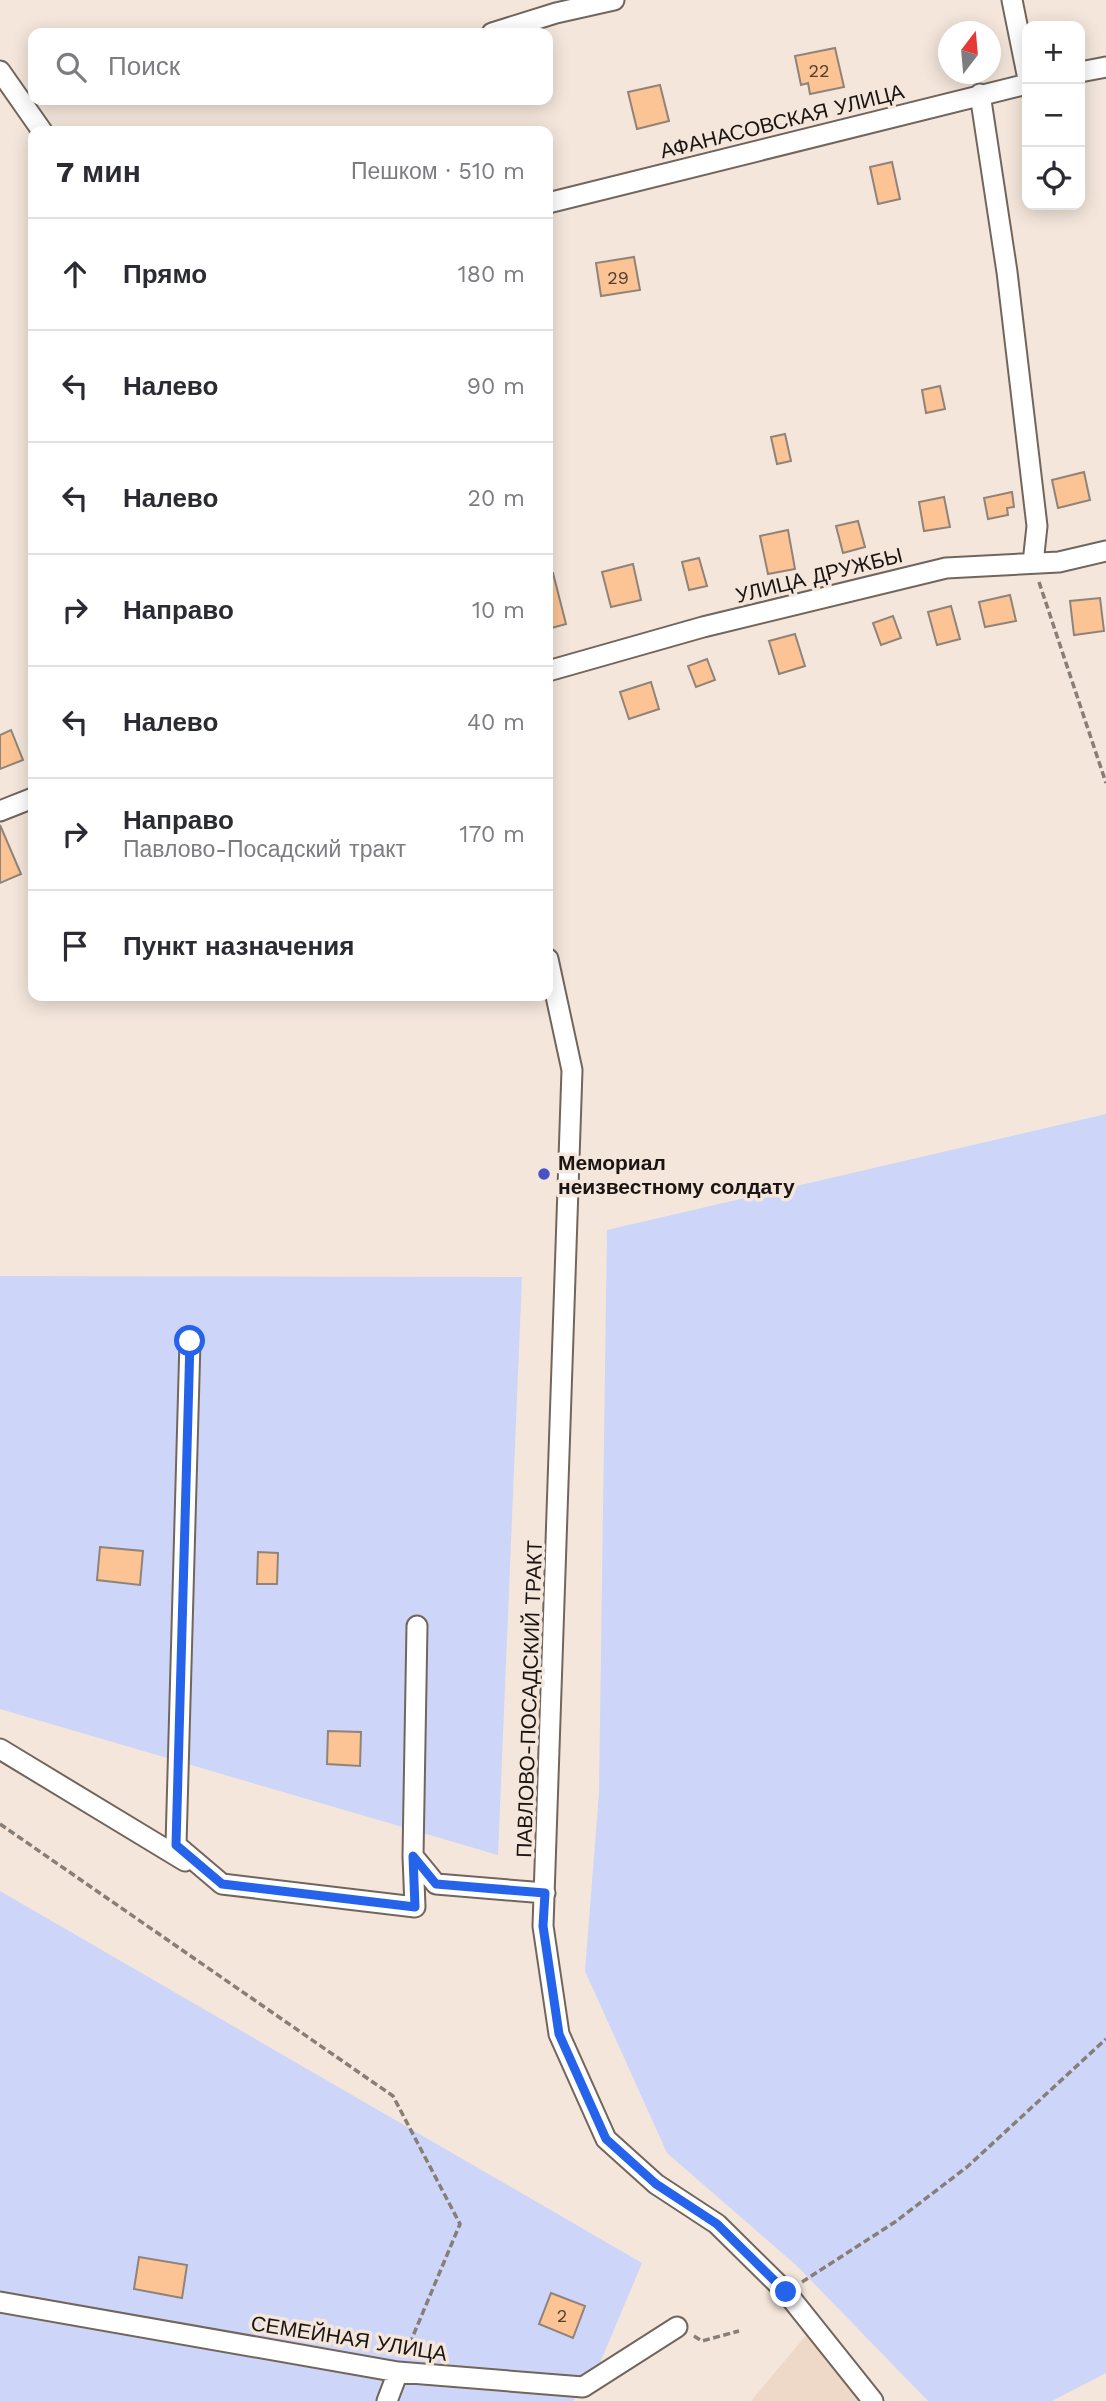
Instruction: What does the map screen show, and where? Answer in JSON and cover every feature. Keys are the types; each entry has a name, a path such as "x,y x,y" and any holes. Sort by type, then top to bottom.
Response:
{"street":[{"path":"508,28 556,13 614,0"},
{"path":"1012,0 1022,49"},
{"path":"1085,71 1106,67"},
{"path":"0,71 38,126"},
{"name":"АФАНАСОВСКАЯ УЛИЦА","path":"553,202 1022,85"},
{"path":"980,94 1007,272 1037,526 1033,563"},
{"name":"УЛИЦА ДРУЖБЫ","path":"553,670 704,626 946,568 1059,562 1106,551"},
{"path":"0,811 28,800"},
{"name":"ПАВЛОВО-ПОСАДСКИЙ ТРАКТ","path":"553,982 572,1070 543,1926 559,2034 606,2139 656,2184 717,2224 786,2292 873,2401"},
{"path":"190,1341 176,1845 222,1884"},
{"path":"0,1749 222,1884 415,1907 413,1856 417,1626"},
{"path":"413,1856 436,1884 545,1893"},
{"name":"СЕМЕЙНАЯ УЛИЦА","path":"0,2302 398,2372 583,2387 677,2327"},
{"path":"387,2401 398,2372"}],"path":[{"path":"1033,563 1106,783"},
{"path":"0,1824 393,2096 460,2224 398,2372"},
{"path":"786,2292 895,2222 967,2167 1106,2039"},
{"path":"677,2327 702,2341 739,2331"}],"shaded area":[{"path":"1106,1114 1106,2373 1052,2401 928,2401 797,2266 667,2153 585,1971 599,1793 607,1230"},
{"path":"0,1276 522,1277 498,1855 0,1709"},
{"path":"0,1891 642,2263 600,2363 573,2401 0,2401"},
{"path":"813,2327 872,2401 751,2401"}],"building":[{"path":"835,48 844,87 810,94 808,83 801,85 795,56"},
{"path":"660,85 669,121 637,129 628,92"},
{"path":"892,162 900,199 878,204 870,167"},
{"path":"634,257 640,290 601,296 596,263"},
{"path":"940,386 945,409 926,413 922,390"},
{"path":"785,434 791,461 777,464 771,437"},
{"path":"1084,472 1090,500 1058,508 1052,480"},
{"path":"1012,492 1014,507 1007,508 1008,515 988,519 984,498"},
{"path":"944,497 950,527 924,531 919,502"},
{"path":"858,521 865,547 843,553 836,526"},
{"path":"788,530 795,569 768,574 760,536"},
{"path":"699,558 707,586 689,590 682,562"},
{"path":"633,564 641,600 611,607 602,572"},
{"path":"553,573 566,624 553,628"},
{"path":"1010,595 1016,621 985,627 979,602"},
{"path":"1100,598 1104,631 1074,635 1070,601"},
{"path":"951,606 960,639 937,645 928,612"},
{"path":"893,616 901,638 881,645 873,623"},
{"path":"795,634 805,666 779,674 769,641"},
{"path":"707,659 715,680 696,687 688,666"},
{"path":"651,682 659,709 629,719 620,692"},
{"path":"11,730 23,760 0,769 0,735"},
{"path":"0,825 21,874 0,883"},
{"path":"100,1547 143,1551 140,1585 97,1580"},
{"path":"258,1552 278,1553 277,1584 257,1584"},
{"path":"328,1731 361,1732 360,1766 327,1764"},
{"path":"139,2257 187,2265 182,2298 134,2289"},
{"path":"551,2293 585,2306 573,2338 539,2324"}],"place":[{"name":"Мемориал неизвестному солдату","path":"544,1174"}],"route":[{"path":"190,1341 176,1845 222,1884 415,1907 413,1856 436,1884 545,1893 543,1926 559,2034 606,2139 656,2184 717,2224 786,2292"}]}
